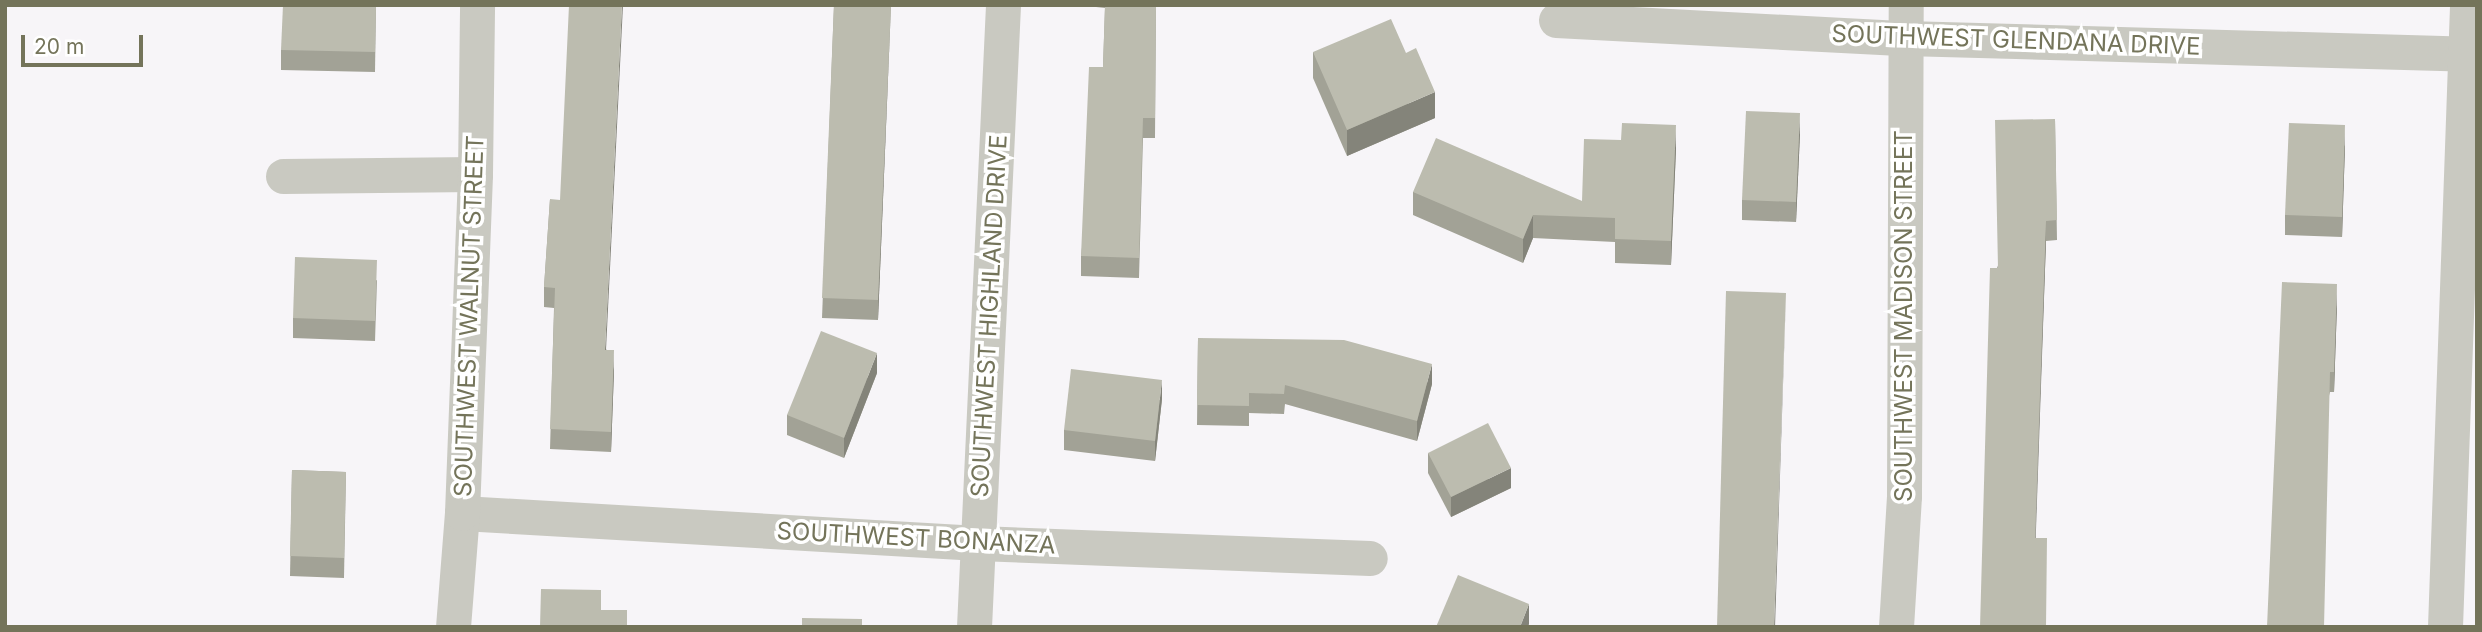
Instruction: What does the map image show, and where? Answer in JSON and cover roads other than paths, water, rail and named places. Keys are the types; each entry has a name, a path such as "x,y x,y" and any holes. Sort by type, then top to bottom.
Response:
{"street":[{"name":"SOUTHWEST WALNUT STREET","path":"453,627 462,513 475,174 477,5"},
{"name":"SOUTHWEST HIGHLAND DRIVE","path":"974,627 1003,5"},
{"path":"2445,627 2471,54 2468,5"},
{"name":"SOUTHWEST GLENDANA DRIVE","path":"1556,20 1906,22 2471,54"},
{"name":"SOUTHWEST MADISON STREET","path":"1896,627 1904,496 1906,22"},
{"path":"283,176 475,174"},
{"name":"SOUTHWEST BONANZA","path":"462,513 978,543 1370,558"}]}
